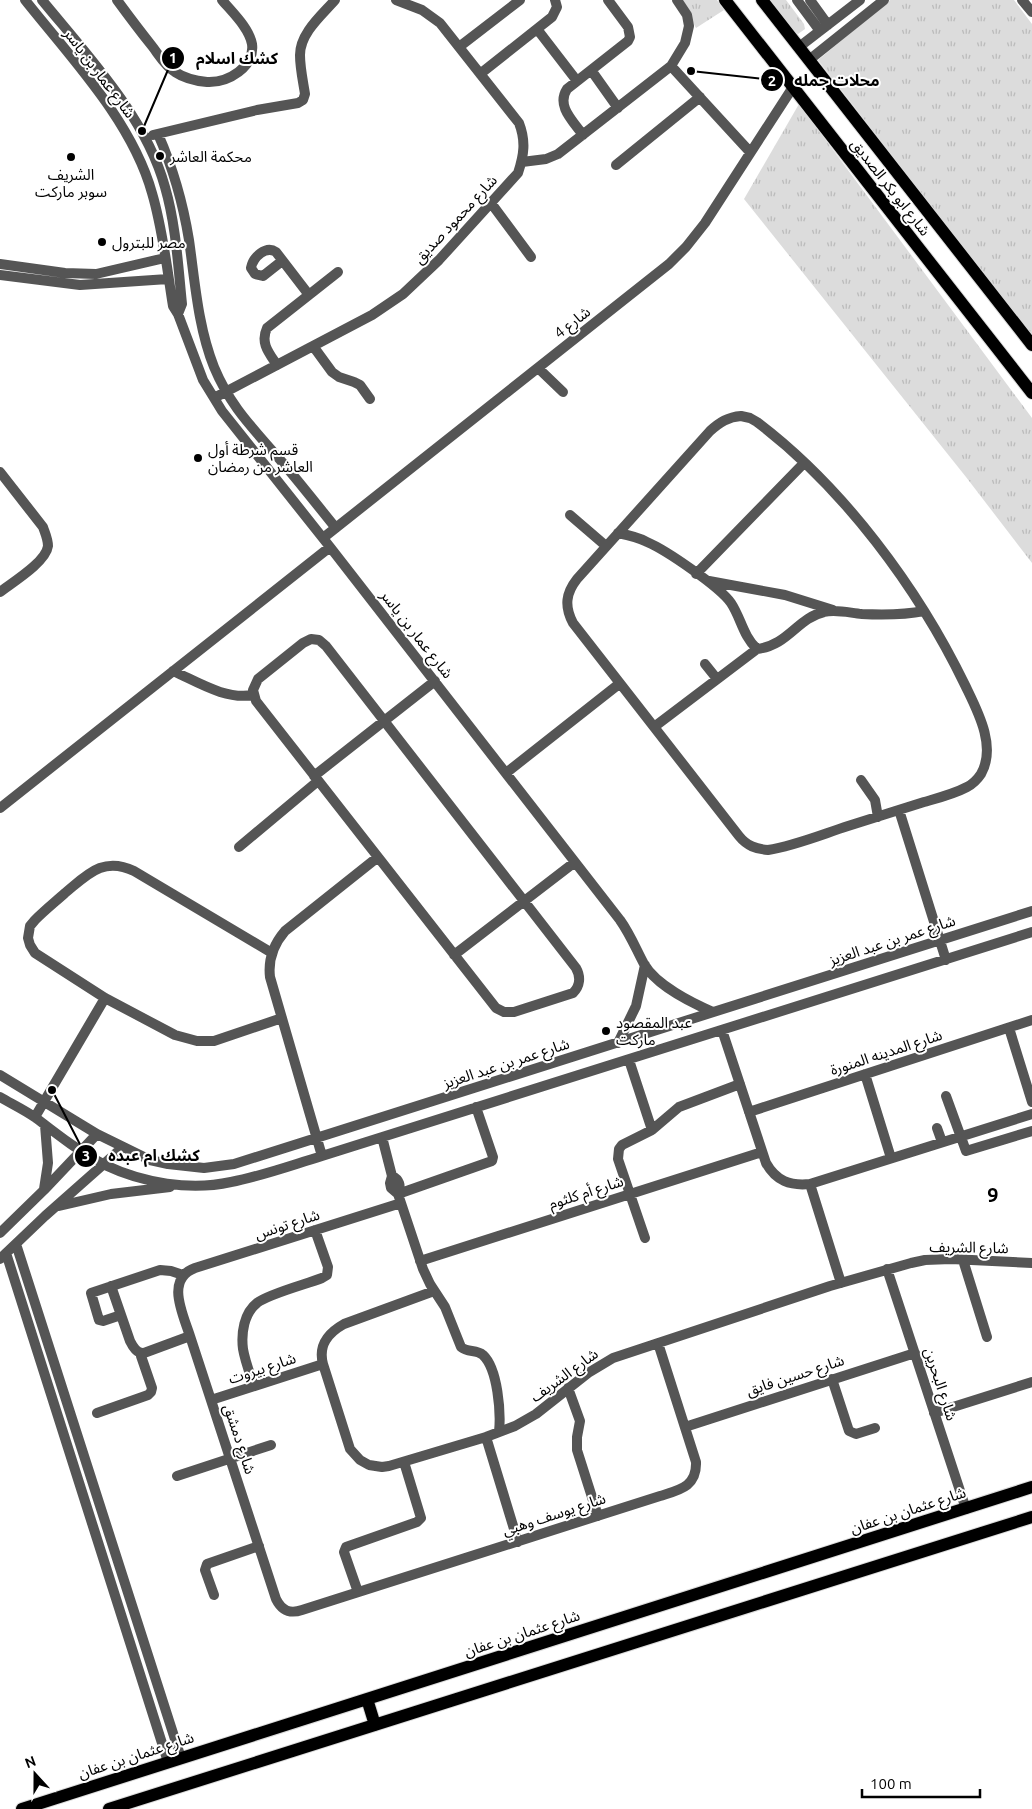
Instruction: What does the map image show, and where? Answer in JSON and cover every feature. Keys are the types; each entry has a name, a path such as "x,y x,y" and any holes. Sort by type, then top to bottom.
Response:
{"main road":[{"name":"شارع ابو بكر الصديق","path":"725,0 1032,393"},
{"name":"شارع ابو بكر الصديق","path":"762,0 1032,345"},
{"name":"شارع عثمان بن عفان","path":"22,1809 1032,1487"},
{"path":"109,1809 1032,1517"},
{"path":"367,1699 375,1725"}],"street":[{"name":"شارع عمار بن ياسر","path":"25,0 107,103 138,156 146,174 156,212 173,306 178,314 197,367 214,398 231,423 323,538 627,930 645,965 677,994 713,1012"},
{"name":"شارع عمار بن ياسر","path":"42,0 132,114 145,137 159,169 171,209 182,304 178,314"},
{"path":"117,0 173,71 185,78 209,82 220,80 242,70 249,62 251,55 252,46 249,34 222,0"},
{"path":"145,137 257,110 298,103 303,100 305,94 300,55 302,45 306,35 335,0"},
{"name":"شارع محمود صديق","path":"214,398 372,315 403,294 439,260 518,173 522,162 524,143 523,133 518,123 440,24 422,10 396,0"},
{"path":"459,47 520,0"},
{"path":"480,74 556,12 556,0"},
{"path":"583,135 565,110 562,103 563,95 567,89 628,41 630,37 628,27 608,0"},
{"path":"522,162 546,159 558,154 671,66 685,43 690,26 687,15 677,0"},
{"path":"797,0 824,28"},
{"path":"810,0 824,28"},
{"path":"799,47 860,0"},
{"path":"809,60 884,0"},
{"path":"1022,0 1032,12"},
{"path":"537,29 577,81"},
{"path":"671,66 750,152"},
{"path":"591,70 618,108"},
{"name":"شارع 4","path":"323,538 657,275 680,253 705,223 793,87"},
{"path":"616,165 700,97"},
{"path":"158,134 175,177 184,212 198,305 207,346 214,366 226,391 242,417 284,464 335,527"},
{"path":"491,203 531,257"},
{"path":"156,212 171,209"},
{"path":"0,275 64,284 96,280 165,258"},
{"path":"282,261 309,295"},
{"path":"0,264 116,282 168,279"},
{"path":"276,365 264,342 267,328 338,272"},
{"path":"313,346 332,372 339,378 354,382 360,386 370,399"},
{"path":"538,368 563,392"},
{"path":"732,417 750,418 804,463 835,494 874,540 891,561 924,611 948,652 980,719 986,742 986,760 980,775 969,786 878,817 774,849 763,850 744,842 572,623 567,605 568,593 606,546 710,431 724,420 732,417"},
{"path":"696,574 804,463"},
{"path":"0,472 43,527 48,546 38,562 0,592"},
{"path":"570,515 606,546"},
{"path":"618,533 648,542 722,592 736,611 746,636 757,649"},
{"path":"0,808 330,547"},
{"path":"706,581 777,593 837,611"},
{"path":"654,727 757,649 777,644 818,614 837,611 908,614 924,611"},
{"path":"315,639 326,646 384,721 578,972 578,986 573,993 514,1012 504,1012 496,1008 259,705 254,695 255,682 303,642 315,639"},
{"path":"705,664 717,679"},
{"path":"173,671 225,694 236,696 254,695"},
{"path":"239,847 316,778 434,681"},
{"path":"506,773 619,684"},
{"path":"862,780 876,800 878,817"},
{"path":"899,810 946,960"},
{"path":"322,1156 270,978 272,953 285,931 378,857"},
{"path":"454,955 575,862"},
{"path":"272,953 134,871 118,866 102,867 82,878 37,917 30,926 28,938 35,952 105,998 167,1032 182,1038 202,1042 224,1039 282,1018"},
{"name":"شارع عمر بن عبد العزيز","path":"0,1074 96,1134 150,1160 204,1168 234,1164 1032,911"},
{"path":"56,1207 111,1194 187,1185 230,1183 476,1108 1032,932"},
{"path":"618,1043 636,1006 645,965"},
{"path":"35,1117 105,998"},
{"name":"شارع المدينه المنورة","path":"749,1112 1032,1020"},
{"path":"1009,1028 1032,1102"},
{"path":"722,1030 768,1167 779,1179 794,1185 810,1184 1032,1114"},
{"path":"629,1060 652,1130"},
{"path":"865,1074 891,1158"},
{"path":"645,1238 618,1159 619,1149 626,1142 652,1130 684,1104 740,1084"},
{"path":"946,1096 964,1150 968,1152 1032,1131"},
{"path":"0,1097 35,1117 44,1125 105,1165 135,1176 187,1185"},
{"name":"شارع تونس","path":"183,1275 195,1268 315,1230 492,1162 493,1157 476,1108"},
{"path":"44,1125 48,1163 44,1190"},
{"path":"937,1128 942,1142"},
{"path":"0,1233 44,1190 96,1134"},
{"path":"382,1137 392,1176 400,1184 399,1197 420,1261 434,1291 445,1307 461,1347 466,1351 481,1354 485,1357 490,1367 499,1397 499,1432"},
{"path":"123,1147 3,1256 39,1358 168,1762"},
{"name":"شارع أم كلثوم","path":"420,1261 762,1152"},
{"path":"810,1184 842,1282"},
{"path":"254,1386 243,1350 243,1330 247,1318 252,1308 261,1300 327,1275 328,1267 315,1230"},
{"path":"16,1244 181,1758"},
{"name":"شارع الشريف","path":"434,1291 357,1318 338,1328 327,1337 324,1343 321,1357 347,1441 354,1455 364,1463 374,1466 390,1466 486,1437 530,1418 588,1373 624,1353 842,1282 925,1260 1032,1263"},
{"path":"963,1260 987,1337"},
{"name":"شارع البحرين","path":"887,1269 966,1509"},
{"path":"121,1315 102,1321 99,1319 91,1293 160,1270 183,1275"},
{"name":"شارع دمشق","path":"183,1275 178,1283 177,1293 258,1546 278,1602 284,1610"},
{"path":"111,1286 132,1344 136,1350 142,1353 190,1336"},
{"name":"شارع يوسف وهبي","path":"284,1610 297,1612 679,1490 688,1485 695,1474 696,1462 658,1343"},
{"path":"39,1358 51,1353"},
{"path":"97,1413 152,1392 142,1353"},
{"name":"شارع حسين فايق","path":"685,1426 915,1353"},
{"name":"شارع بيروت","path":"211,1400 323,1364"},
{"path":"832,1379 849,1431 856,1434 875,1428"},
{"path":"48,1386 60,1382"},
{"path":"934,1413 1032,1382"},
{"path":"568,1388 580,1421 577,1450 598,1516"},
{"path":"486,1437 518,1542"},
{"path":"177,1476 271,1445"},
{"path":"358,1592 344,1552 346,1547 417,1522 421,1518 404,1462"},
{"path":"214,1595 206,1570 207,1564 258,1546"},
{"path":"129,1640 142,1636"},
{"path":"138,1670 151,1666"}],"green space":[{"path":"681,0 717,0 724,10 696,28"},
{"path":"768,0 786,0 804,24 805,29 798,34 791,29"},
{"path":"890,0 1014,0 1032,24 1032,336 818,60"},
{"path":"799,104 1032,418 1032,563 966,477 744,199"}],"place":[{"name":"محلات جمله","path":"691,71"},
{"name":"كشك اسلام","path":"142,131"},
{"name":"محكمة العاشر","path":"160,156"},
{"name":"الشريف سوبر ماركت","path":"71,157"},
{"name":"مصر للبترول","path":"102,242"},
{"name":"قسم شرطة أول العاشر من رمضان","path":"198,458"},
{"name":"عبد المقصود ماركت","path":"606,1031"},
{"name":"كشك ام عبده","path":"52,1090"}],"district":[{"name":"9","path":"993,1194"}]}
